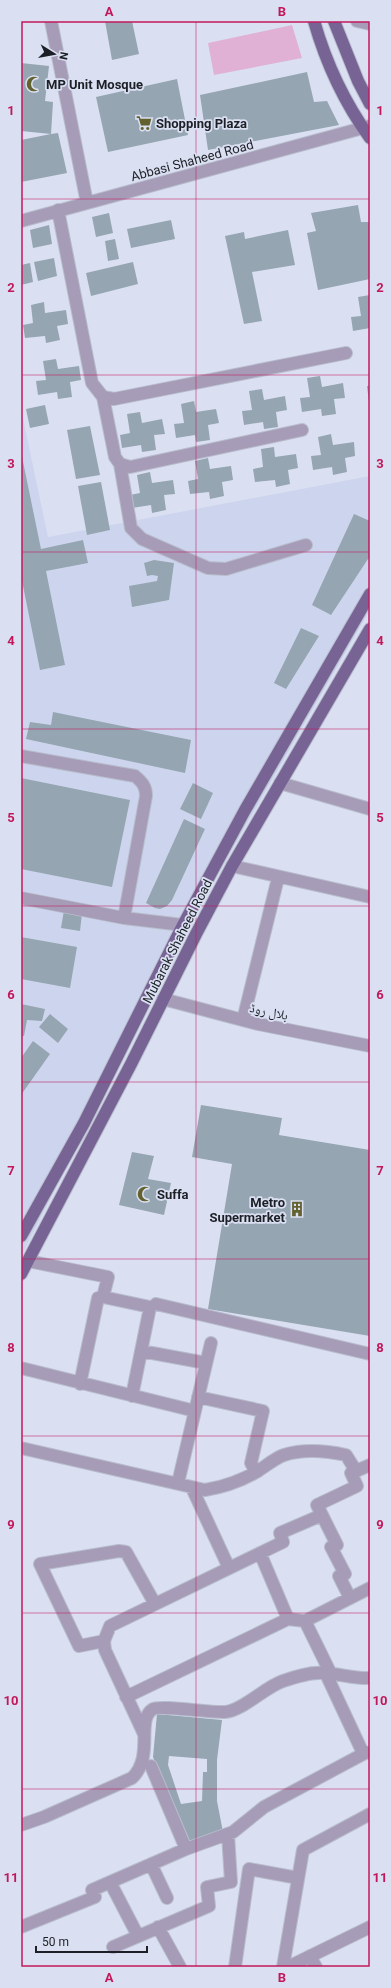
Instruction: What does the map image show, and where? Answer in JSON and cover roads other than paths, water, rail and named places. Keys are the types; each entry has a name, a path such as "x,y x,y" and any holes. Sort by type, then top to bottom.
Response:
{"main road":[{"path":"314,21 330,67 343,96 368,131"},
{"path":"334,21 358,81 370,104"},
{"name":"Mubarak Shaheed Road","path":"21,1236 84,1123 183,925 244,810 370,594"},
{"name":"Mubarak Shaheed Road","path":"21,1274 131,1064 232,866 370,628"}],"street":[{"path":"51,21 87,203"},
{"path":"357,21 370,24"},
{"name":"Abbasi Shaheed Road","path":"21,221 58,210 368,131"},
{"path":"58,210 92,383 103,396 115,457 120,464 131,528 142,539 208,568 226,569 306,544"},
{"path":"103,396 114,399 346,353"},
{"path":"120,464 130,467 302,430"},
{"path":"21,756 135,776 146,788 146,796 124,918"},
{"path":"280,783 370,809"},
{"path":"232,866 278,878 370,897"},
{"path":"243,1020 278,878"},
{"path":"21,898 124,918 183,925"},
{"name":"بلال روڈ","path":"163,999 243,1020 370,1046"},
{"path":"28,1261 108,1277 103,1297"},
{"path":"80,1384 98,1298 103,1297 150,1307 132,1396"},
{"path":"156,1304 370,1354"},
{"path":"178,1483 211,1343"},
{"path":"141,1351 206,1363"},
{"path":"21,1368 80,1384 195,1411"},
{"path":"198,1398 263,1411 251,1463 256,1472"},
{"path":"21,1448 205,1490 220,1488 256,1472 284,1455 327,1451 346,1455 356,1472"},
{"path":"350,1598 338,1576 344,1574 331,1547 337,1545 317,1505 357,1486 351,1474 370,1465"},
{"path":"192,1488 229,1568"},
{"path":"144,1734 105,1650 104,1641 110,1626 283,1542 280,1534 322,1515"},
{"path":"104,1641 79,1646 40,1564 119,1551 126,1552 155,1604"},
{"path":"260,1553 288,1619"},
{"path":"126,1697 288,1619 305,1621 370,1588"},
{"path":"305,1621 362,1751 369,1753"},
{"path":"21,1825 44,1817 132,1778 139,1771 143,1760 146,1717 153,1709 161,1706 190,1711 226,1712 234,1710 266,1688 283,1681 308,1675 329,1674 370,1678"},
{"path":"21,1926 95,1896 92,1890 110,1882 186,1849 228,1834 243,1826 264,1807 369,1753"},
{"path":"151,1766 186,1849"},
{"path":"283,1967 303,1850 370,1814"},
{"path":"113,1947 209,1906 207,1887 231,1882 228,1834"},
{"path":"152,1864 167,1898"},
{"path":"235,1967 249,1869 298,1878"},
{"path":"110,1882 138,1936"},
{"path":"158,1927 180,1967"},
{"path":"288,1967 370,1927"},
{"path":"310,1956 316,1967"}],"place":[{"name":"MP Unit Mosque","path":"34,84"},
{"name":"Shopping Plaza","path":"144,123"},
{"name":"Suffa","path":"145,1194"},
{"name":"Metro Supermarket","path":"297,1209"}]}
